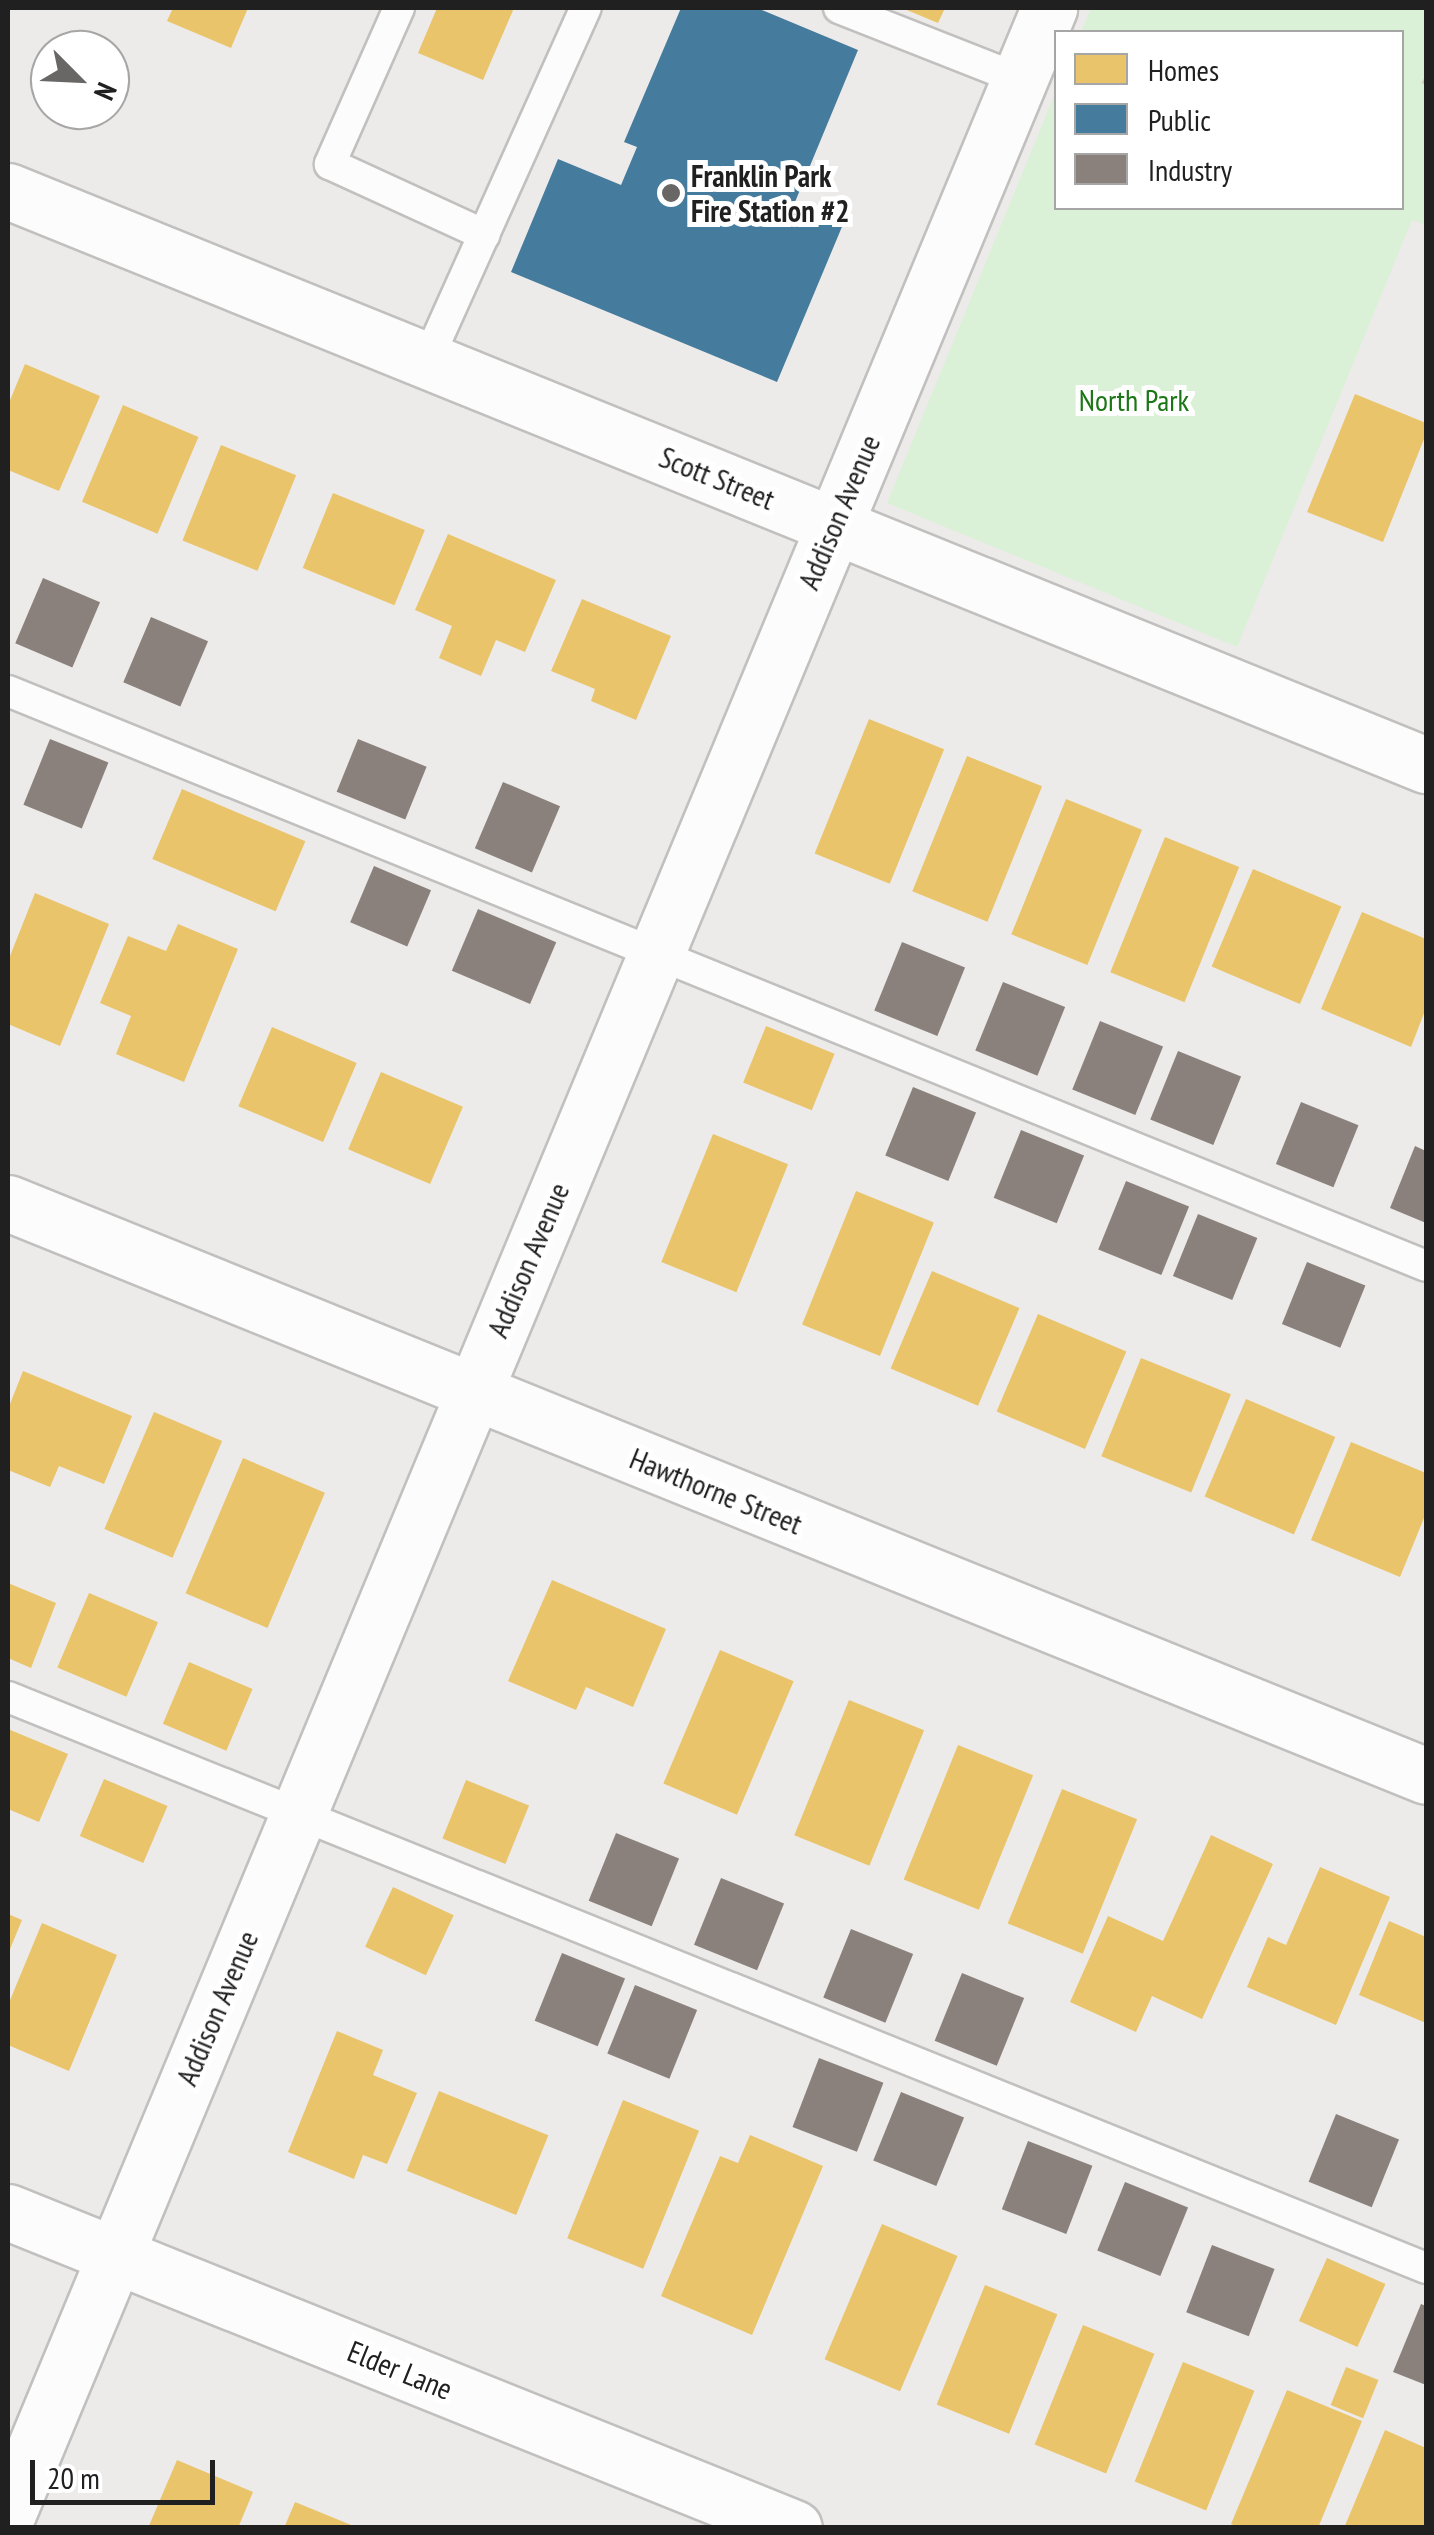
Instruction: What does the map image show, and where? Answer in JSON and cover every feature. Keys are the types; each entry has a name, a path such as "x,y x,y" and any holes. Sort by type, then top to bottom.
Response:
{"street":[{"name":"Addison Avenue","path":"8,2512 1049,8"},
{"name":"Scott Street","path":"8,192 1426,765"},
{"name":"Hawthorne Street","path":"8,1204 1426,1776"},
{"name":"Elder Lane","path":"8,2212 794,2528"}],"lane":[{"path":"399,8 330,164 485,235"},
{"path":"428,361 586,8"},
{"path":"838,8 1019,79"},
{"path":"8,691 1426,1266"},
{"path":"8,1697 1426,2268"}],"green space":[{"name":"North Park","path":"1091,8 1426,8 1426,225 1412,220 1237,647 887,503 1054,96 1054,210 1404,210 1404,30 1082,30"}],"building: Homes":[{"path":"173,8 248,8 231,48 167,21"},
{"path":"437,8 514,8 483,80 418,53"},
{"path":"902,8 945,8 938,23"},
{"path":"25,364 100,396 59,491 8,470 8,405"},
{"path":"1355,394 1426,423 1426,434 1383,542 1307,512"},
{"path":"123,405 198,437 157,534 82,502"},
{"path":"221,445 296,475 258,571 182,540"},
{"path":"333,493 425,530 394,605 303,568"},
{"path":"448,534 556,580 525,652 496,640 481,676 439,658 452,626 415,610"},
{"path":"582,599 671,636 636,720 591,701 595,689 551,671"},
{"path":"869,719 944,749 890,884 815,853"},
{"path":"967,756 1042,786 987,922 912,891"},
{"path":"182,789 305,841 276,911 152,859"},
{"path":"1066,799 1142,830 1087,965 1011,934"},
{"path":"1165,837 1239,867 1184,1002 1110,972"},
{"path":"1253,869 1341,907 1300,1004 1212,967"},
{"path":"35,893 109,924 60,1046 8,1024 8,961"},
{"path":"1362,912 1426,939 1426,1008 1411,1047 1321,1009"},
{"path":"178,924 238,949 184,1082 116,1054 131,1016 100,1003 128,936 166,951"},
{"path":"766,1026 835,1054 812,1110 743,1083"},
{"path":"272,1027 357,1063 323,1142 238,1106"},
{"path":"381,1072 463,1107 430,1184 348,1149"},
{"path":"713,1134 788,1164 736,1292 661,1262"},
{"path":"856,1191 934,1222 880,1356 802,1325"},
{"path":"932,1271 1019,1308 978,1406 891,1369"},
{"path":"1038,1314 1126,1352 1085,1449 997,1412"},
{"path":"1141,1358 1231,1394 1191,1493 1101,1456"},
{"path":"23,1371 132,1416 104,1484 59,1466 50,1487 8,1470 8,1409"},
{"path":"1246,1399 1335,1437 1294,1534 1205,1497"},
{"path":"154,1412 222,1441 172,1558 104,1529"},
{"path":"1351,1442 1426,1473 1426,1513 1400,1577 1311,1540"},
{"path":"243,1458 325,1493 267,1628 186,1593"},
{"path":"552,1580 666,1629 633,1707 586,1687 576,1710 508,1681"},
{"path":"8,1583 56,1603 31,1668 8,1658"},
{"path":"89,1593 158,1622 126,1697 57,1668"},
{"path":"720,1650 794,1681 737,1815 663,1783"},
{"path":"189,1662 253,1689 226,1751 163,1724"},
{"path":"849,1700 924,1730 869,1866 794,1835"},
{"path":"8,1729 68,1754 39,1822 8,1809"},
{"path":"958,1745 1033,1775 979,1910 904,1879"},
{"path":"104,1779 168,1806 143,1863 80,1836"},
{"path":"466,1780 529,1805 505,1864 442,1838"},
{"path":"1062,1789 1137,1819 1083,1954 1008,1923"},
{"path":"1211,1835 1273,1864 1202,2019 1152,1996 1136,2032 1070,2002 1108,1916 1163,1941"},
{"path":"1320,1867 1390,1897 1336,2025 1247,1987 1268,1937 1286,1945"},
{"path":"393,1887 454,1915 426,1975 365,1947"},
{"path":"8,1914 22,1920 8,1954"},
{"path":"1389,1921 1426,1937 1426,2023 1359,1995"},
{"path":"42,1923 117,1955 69,2071 8,2045 8,2005"},
{"path":"337,2031 383,2050 373,2075 417,2093 387,2164 363,2155 354,2179 288,2152"},
{"path":"439,2091 548,2135 516,2215 407,2171"},
{"path":"623,2100 699,2131 643,2269 567,2238"},
{"path":"750,2135 823,2166 752,2335 661,2296 720,2156 738,2163"},
{"path":"882,2224 957,2256 900,2391 825,2359"},
{"path":"1327,2258 1385,2284 1357,2347 1299,2321"},
{"path":"985,2285 1057,2314 1009,2434 937,2405"},
{"path":"1083,2325 1154,2354 1106,2473 1035,2445"},
{"path":"1183,2362 1254,2391 1206,2510 1135,2482"},
{"path":"1346,2367 1378,2380 1363,2418 1331,2405"},
{"path":"1287,2390 1362,2421 1318,2528 1239,2528 1231,2524"},
{"path":"1385,2430 1426,2448 1426,2528 1344,2528"},
{"path":"177,2460 253,2492 238,2528 148,2528"},
{"path":"295,2502 356,2527 356,2528 284,2528"}],"building: Public":[{"name":"Franklin Park Fire Station #2","path":"681,8 757,8 858,50 795,202 844,222 777,382 511,272 558,159 621,185 637,147 624,142"}],"building: Industry":[{"path":"43,578 100,602 72,668 15,643"},
{"path":"151,617 208,641 180,707 123,682"},
{"path":"50,739 108,763 82,828 23,805"},
{"path":"358,739 427,767 405,820 337,792"},
{"path":"503,782 560,806 532,873 475,848"},
{"path":"374,866 431,890 407,946 350,922"},
{"path":"478,909 556,942 530,1004 452,971"},
{"path":"902,942 965,967 937,1036 874,1011"},
{"path":"1003,982 1065,1007 1037,1076 975,1051"},
{"path":"1100,1021 1163,1046 1135,1115 1072,1090"},
{"path":"1178,1051 1241,1076 1213,1145 1150,1120"},
{"path":"913,1087 976,1112 948,1181 885,1156"},
{"path":"1301,1102 1358,1125 1333,1187 1276,1164"},
{"path":"1021,1130 1084,1155 1057,1223 994,1198"},
{"path":"1415,1146 1426,1151 1426,1223 1390,1208"},
{"path":"1126,1181 1189,1206 1161,1275 1098,1250"},
{"path":"1198,1214 1257,1238 1232,1300 1173,1276"},
{"path":"1307,1262 1365,1286 1340,1348 1282,1324"},
{"path":"616,1833 679,1858 652,1926 589,1901"},
{"path":"721,1878 784,1903 757,1970 694,1945"},
{"path":"851,1929 913,1954 885,2023 823,1998"},
{"path":"562,1953 625,1978 598,2046 535,2021"},
{"path":"962,1973 1024,1998 997,2066 935,2041"},
{"path":"635,1985 697,2010 669,2079 607,2054"},
{"path":"819,2058 883,2083 857,2152 792,2127"},
{"path":"901,2092 964,2117 936,2186 873,2161"},
{"path":"1336,2114 1399,2139 1372,2207 1309,2182"},
{"path":"1028,2141 1092,2166 1066,2234 1002,2209"},
{"path":"1125,2182 1188,2207 1160,2276 1097,2251"},
{"path":"1212,2245 1275,2269 1249,2336 1186,2312"},
{"path":"1421,2304 1426,2306 1426,2385 1393,2372"}],"place":[{"name":"Franklin Park Fire Station #2","path":"671,193"}]}
